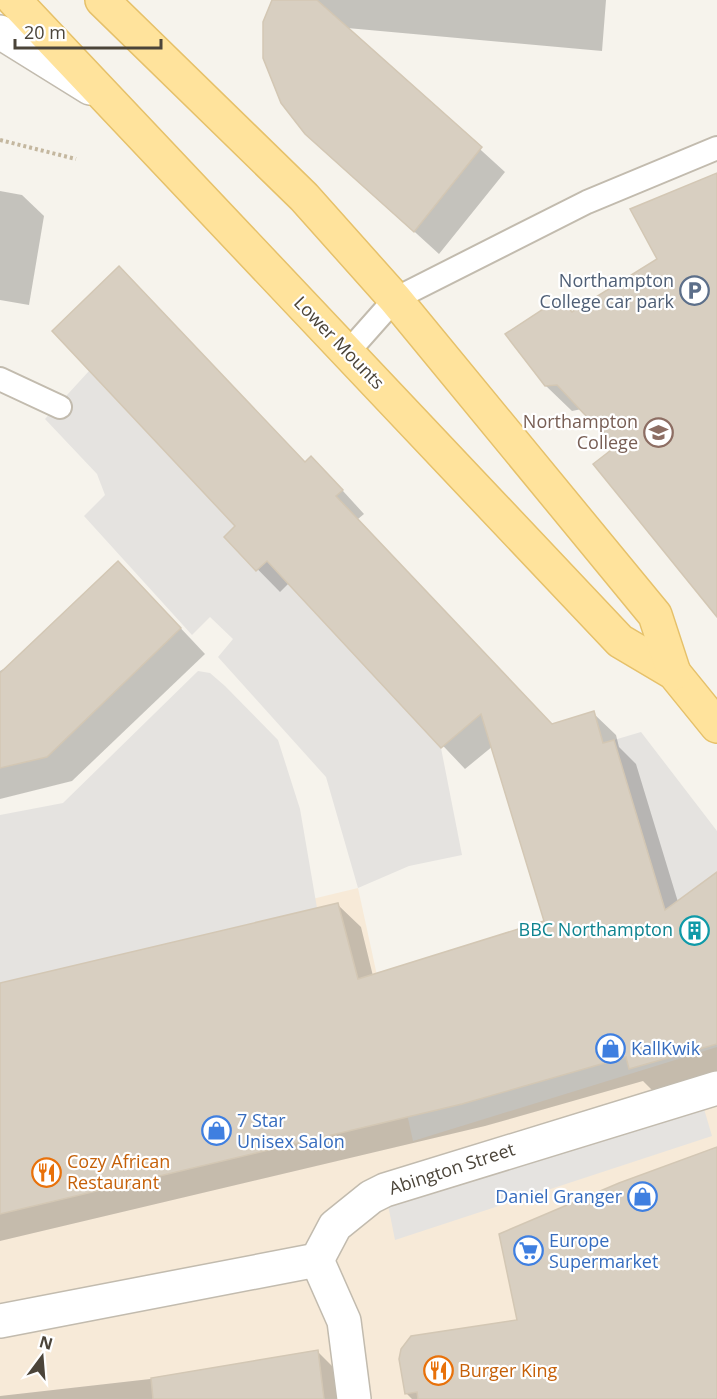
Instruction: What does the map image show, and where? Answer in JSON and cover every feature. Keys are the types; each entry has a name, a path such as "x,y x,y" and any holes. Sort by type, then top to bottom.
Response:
{"main road":[{"name":"Lower Mounts","path":"14,0 112,101 620,641 674,673 717,726"},
{"name":"Lower Mounts","path":"102,0 304,197 395,299 655,615 674,673"}],"street":[{"path":"0,32 112,101"},
{"name":"Abington Street","path":"316,1260 336,1226 371,1197 386,1190 708,1090"},
{"path":"0,1321 316,1260 344,1321 354,1399"}],"lane":[{"path":"348,352 395,299 587,202 717,148"},
{"path":"0,380 60,407"}],"path":[{"path":"0,140 76,159"}],"shaded area":[{"path":"89,371 235,526 224,537 256,571 267,561 441,748 462,855 409,866 358,888 326,777 218,657 233,639 210,617 192,635 84,516 105,495 97,474 45,419"},
{"path":"198,671 210,673 278,740 300,809 317,908 0,983 0,815 63,803"},
{"path":"641,732 717,831 717,872 681,898 683,904 665,909 614,740"},
{"path":"358,888 413,1141 717,1047 717,1399 0,1399 0,974"},
{"path":"699,1092 712,1136 395,1240 385,1190"}],"building":[{"path":"272,0 317,0 482,147 414,232 305,134 281,103 263,58 263,22"},
{"name":"Northampton College","path":"717,173 717,617 593,464 615,447 557,385 545,386 505,334 560,298 572,312 657,259 630,209"},
{"path":"119,266 305,462 311,456 343,490 336,496 552,724 594,711 603,743 614,740 665,910 717,872 717,1044 629,1069 626,1057 462,1104 0,1214 0,983 338,903 358,979 544,921 481,714 441,748 267,561 256,571 224,537 235,526 52,331"},
{"path":"118,561 181,628 47,757 0,768 0,673"},
{"path":"717,1147 717,1399 418,1399 417,1392 405,1394 399,1359 401,1349 411,1336 517,1320 499,1234 619,1183"},
{"path":"318,1350 324,1399 153,1399 151,1378"}],"place":[{"name":"Northampton College car park","path":"695,291"},
{"name":"Northampton College","path":"659,432"},
{"name":"BBC Northampton","path":"694,930"},
{"name":"KallKwik","path":"610,1049"},
{"name":"7 Star Unisex Salon","path":"216,1131"},
{"name":"Cozy African Restaurant","path":"46,1172"},
{"name":"Daniel Granger","path":"643,1197"},
{"name":"Europe Supermarket","path":"528,1251"},
{"name":"Burger King","path":"438,1371"}]}
